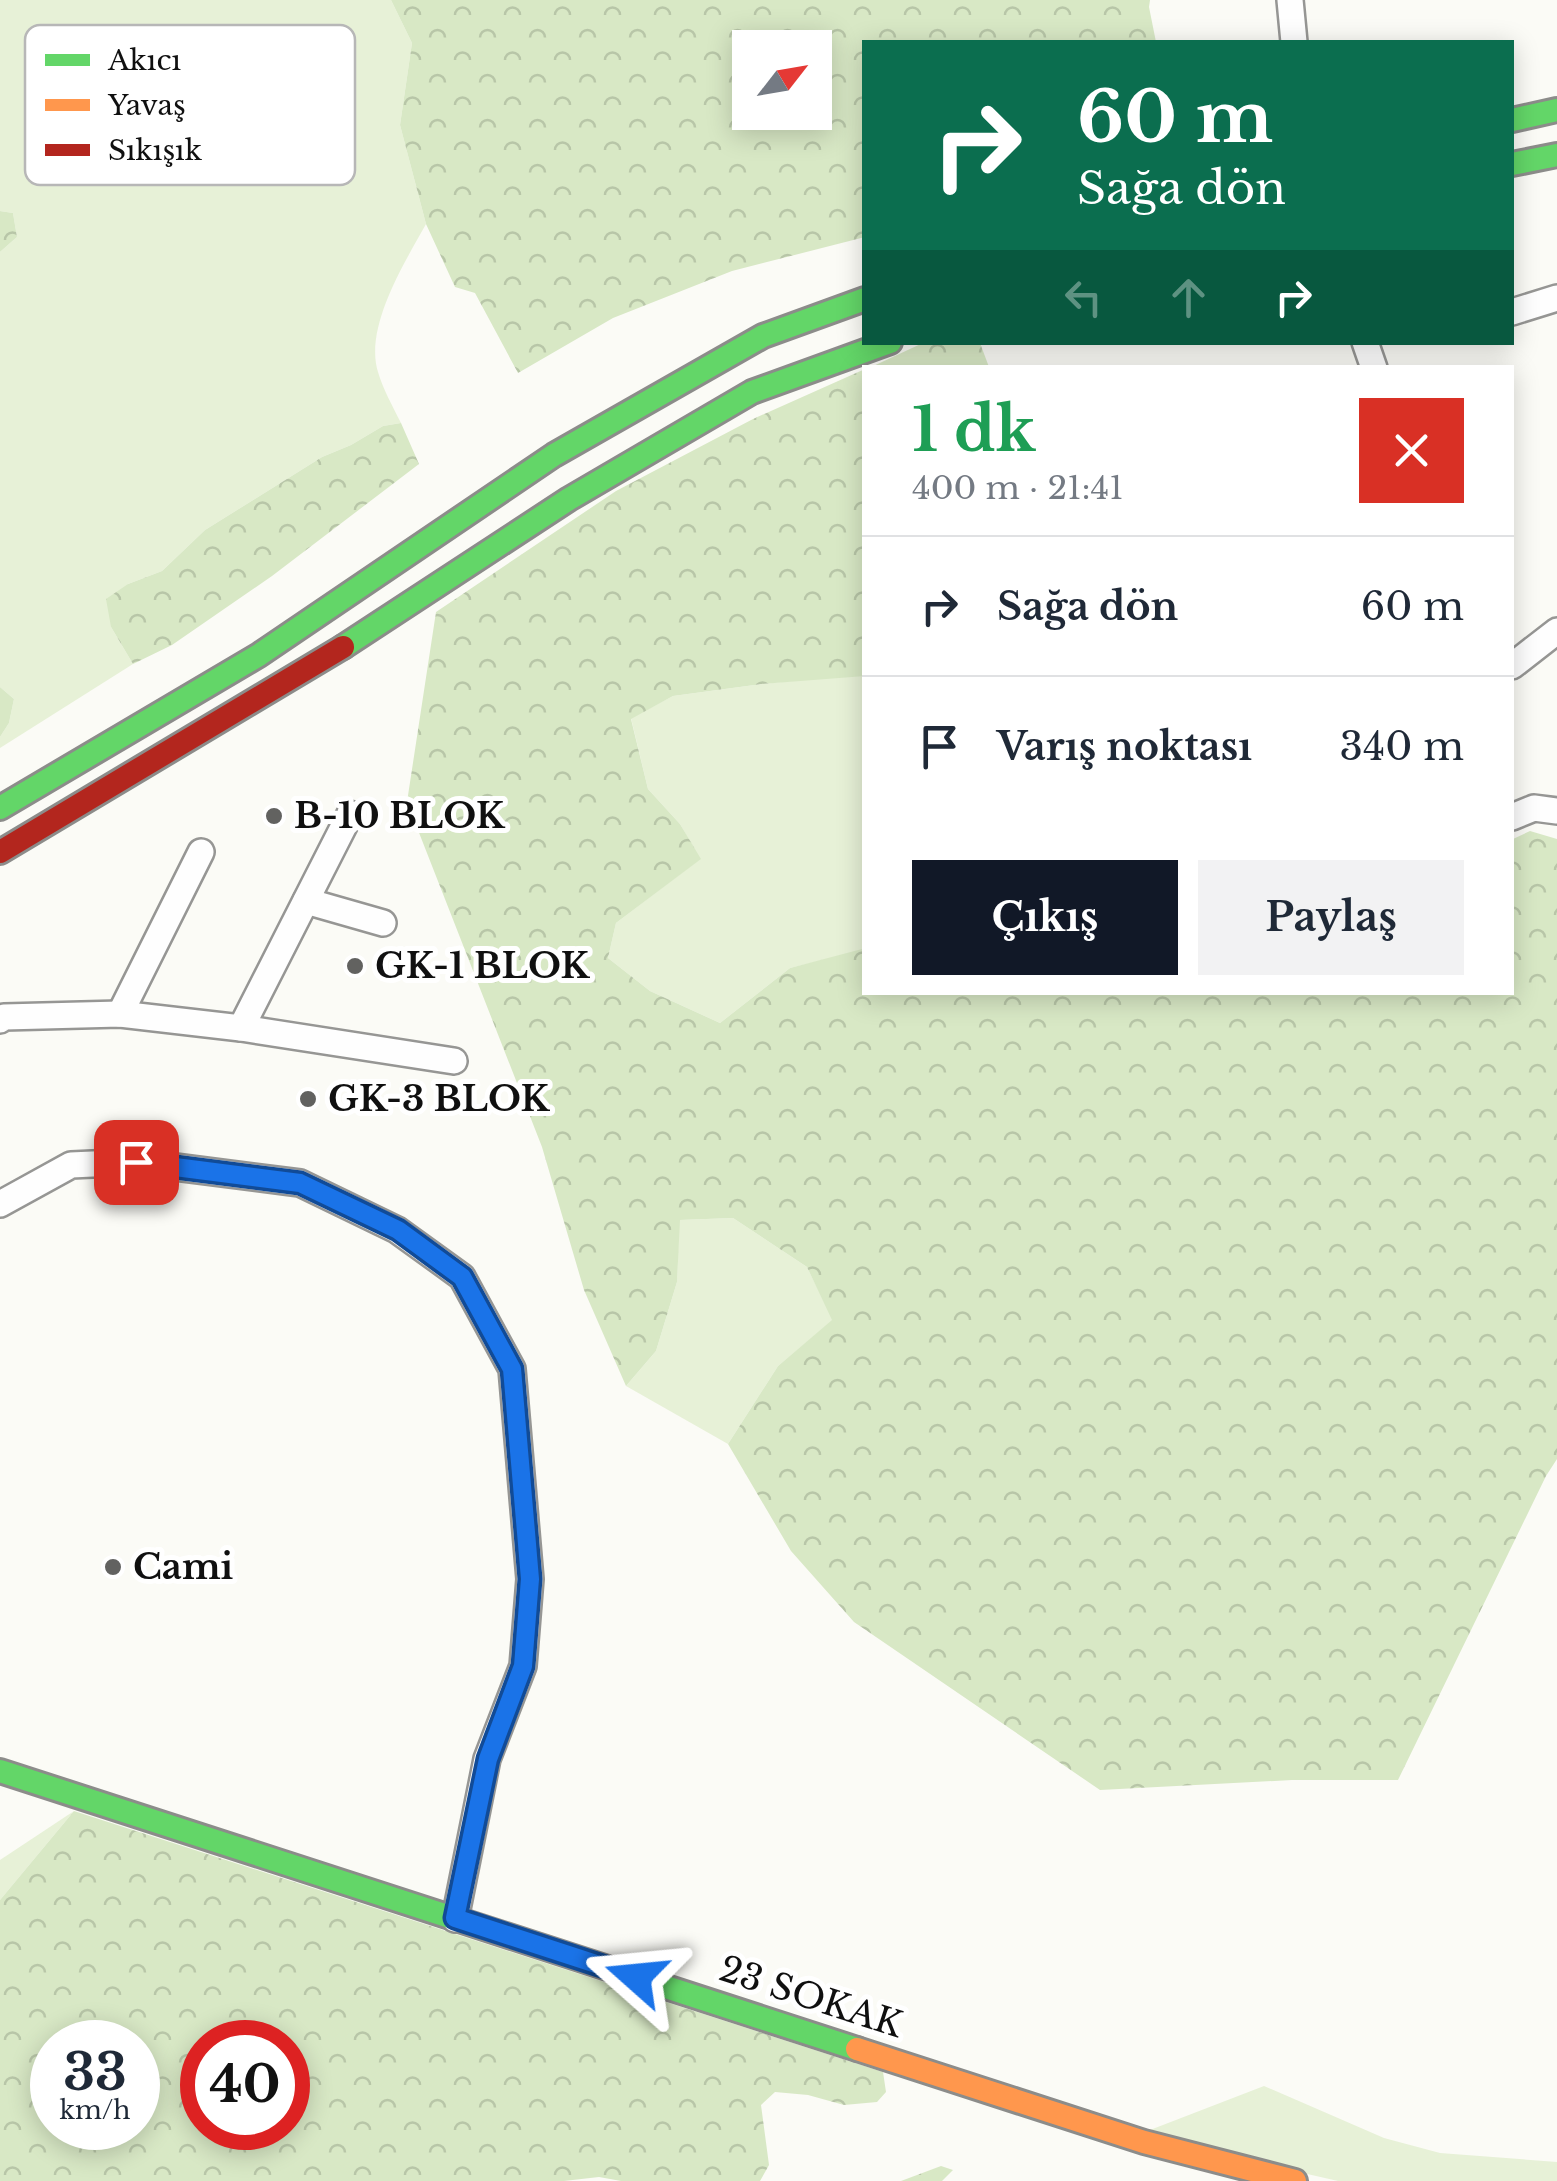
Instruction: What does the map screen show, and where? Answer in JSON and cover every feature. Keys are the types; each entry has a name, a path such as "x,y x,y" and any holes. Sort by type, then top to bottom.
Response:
{"street":[{"path":"1290,0 1294,40"},
{"path":"1514,120 1557,110"},
{"path":"1514,164 1557,155"},
{"path":"1514,311 1557,298"},
{"path":"0,808 259,656 554,455 764,336 862,301"},
{"path":"0,852 335,652 569,499 752,392 882,345"},
{"path":"1514,664 1557,630"},
{"path":"1514,816 1534,808 1557,811"},
{"path":"241,1028 350,814"},
{"path":"120,1014 201,852"},
{"path":"306,901 383,923"},
{"path":"0,1020 120,1014 454,1060"},
{"path":"0,1204 71,1166 136,1162 300,1183 398,1230 462,1277 512,1369 530,1579 523,1666 488,1759 455,1918"},
{"name":"23 SOKAK","path":"0,1771 1144,2142 1295,2181"}],"green space":[{"path":"0,0 391,0 412,43 400,125 426,224 381,315 375,354 385,391 401,423 383,426 322,457 205,530 162,571 128,584 111,627 133,664 0,748 0,737 9,723 14,699 0,687 0,252 17,237 13,213 0,211"},
{"path":"391,0 1150,0 1156,40 862,40 862,238 732,271 613,318 518,373 475,293 455,287 426,224 400,125 412,43"},
{"path":"0,211 13,213 17,237 0,252"},
{"path":"919,345 981,345 988,365 875,365"},
{"path":"862,370 862,676 673,696 631,719 648,789 680,824 701,859 616,923 608,958 650,991 720,1023 790,968 862,949 862,995 1514,995 1514,839 1530,831 1557,839 1557,1459 1398,1780 1292,1780 1100,1790 854,1622 791,1551 728,1444 778,1366 832,1320 807,1267 733,1218 680,1220 677,1282 656,1351 626,1386 584,1290 542,1147 407,802 436,612 616,491 753,419"},
{"path":"401,423 419,464 272,576 172,645 133,664 111,627 106,599 128,584 162,571 205,530 322,457 383,426"},
{"path":"862,676 862,951 790,968 720,1023 650,991 608,958 616,923 700,859 680,824 648,789 631,718 673,696"},
{"path":"0,687 14,699 9,723 0,737"},
{"path":"733,1218 807,1267 833,1320 778,1366 728,1444 626,1386 656,1351 677,1282 679,1220"},
{"path":"74,1811 0,1900 0,1860"},
{"path":"74,1811 883,2072 886,2092 877,2102 844,2105 808,2095 775,2092 761,2105 769,2165 760,2181 621,2181 599,2177 564,2181 0,2181 0,1900"},
{"path":"1264,2086 1384,2138 1440,2153 1557,2162 1557,2181 1338,2181 1137,2135"},
{"path":"941,2166 953,2170 942,2181 901,2181"}],"traffic: fast":[{"path":"1514,120 1557,110"},
{"path":"1514,164 1557,155"},
{"path":"0,808 259,655 554,455 763,336 862,300"},
{"path":"343,647 569,499 752,392 882,345"},
{"path":"0,1771 857,2049"}],"traffic: slow":[{"path":"857,2049 1144,2142 1295,2181"}],"traffic: jam":[{"path":"0,852 343,647"}],"place":[{"name":"B-10 BLOK","path":"274,816"},
{"name":"GK-1 BLOK","path":"355,966"},
{"name":"GK-3 BLOK","path":"308,1099"},
{"name":"Cami","path":"113,1567"}],"route":[{"path":"136,1162 300,1183 398,1230 462,1277 512,1369 530,1579 523,1666 488,1759 455,1918 636,1977"}]}
